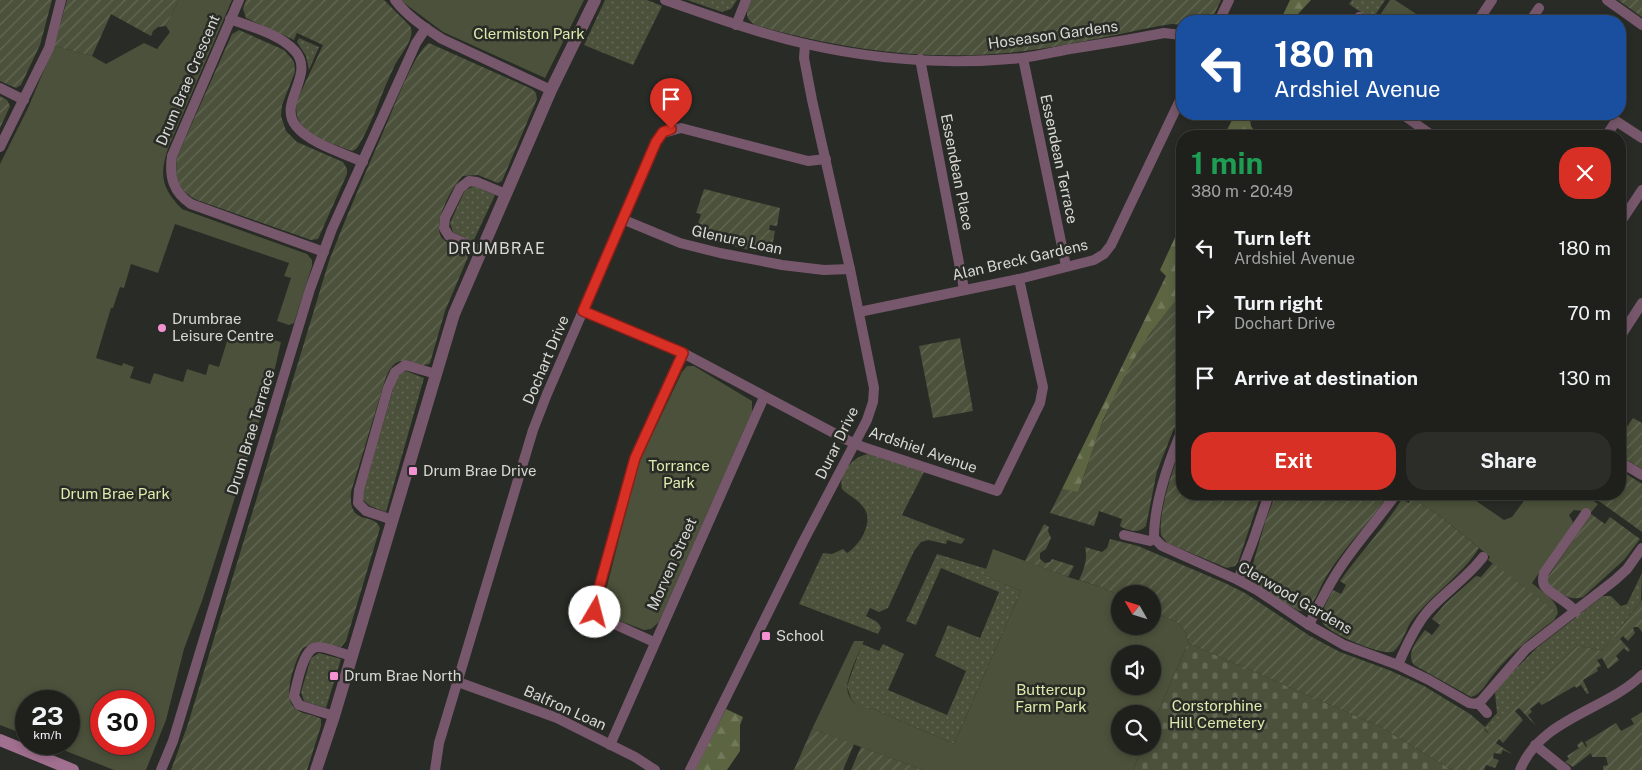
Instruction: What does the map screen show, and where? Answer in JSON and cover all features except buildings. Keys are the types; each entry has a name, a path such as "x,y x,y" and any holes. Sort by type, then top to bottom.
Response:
{"main road":[{"path":"0,740 73,770"}],"street":[{"path":"0,147 49,48 61,0"},
{"name":"Drum Brae Crescent","path":"239,0 172,156 170,168 174,188 183,199 191,204 324,252"},
{"path":"395,0 401,8 442,39 551,90"},
{"path":"316,770 334,716 454,314 551,90 595,0"},
{"name":"Hoseason Gardens","path":"665,0 736,25 805,44 846,51 920,59 960,61 1023,58 1164,33 1176,34"},
{"path":"736,25 746,0"},
{"path":"1222,15 1229,0"},
{"path":"1482,15 1492,0"},
{"path":"1607,0 1642,25"},
{"path":"1534,15 1539,8"},
{"path":"230,18 278,39 294,50 300,59 303,69 290,109 294,125 305,136 363,162"},
{"name":"Drum Brae Terrace","path":"161,770 173,741 310,289 363,162 416,43 426,28"},
{"name":"Durar Drive","path":"690,770 803,542 867,420 873,402 874,388 859,312 807,75 804,58 805,44"},
{"name":"Essendean Terrace","path":"1023,58 1066,266"},
{"name":"Essendean Place","path":"920,59 964,289"},
{"path":"0,88 24,100"},
{"name":"Alan Breck Gardens","path":"859,312 1019,279 1094,260 1104,254 1111,245 1176,109"},
{"path":"1418,120 1428,130"},
{"path":"1610,130 1616,121 1642,138"},
{"name":"Dochart Drive","path":"435,770 439,743 533,430 546,394 656,142 663,132 681,128 808,161 826,159"},
{"path":"481,251 449,236 444,228 446,218 460,188 469,181 477,182 506,194"},
{"path":"1626,214 1642,190"},
{"name":"Glenure Loan","path":"622,219 680,242 720,253 790,266 824,270 850,269"},
{"name":"Ardshiel Avenue","path":"583,311 683,353 854,443 997,491 1040,403 1043,387 1019,279"},
{"path":"1626,328 1642,303"},
{"path":"654,642 600,618 595,612 594,606 635,458 683,353"},
{"path":"393,520 366,511 358,503 358,490 395,372 405,365 436,374"},
{"name":"Morven Street","path":"610,745 764,397"},
{"path":"1124,535 1150,542 1154,538 1158,506 1168,465 1176,445"},
{"path":"1626,466 1642,476"},
{"path":"1238,580 1267,500"},
{"path":"1308,625 1324,594 1343,564 1391,500"},
{"path":"1576,612 1570,605 1546,587 1543,579 1544,573 1581,515"},
{"name":"Clerwood Gardens","path":"1154,538 1162,546 1257,590 1308,625 1344,645 1398,665 1429,680 1468,703 1478,703 1487,713"},
{"path":"1478,703 1521,654 1615,580 1642,548"},
{"path":"1398,665 1421,620 1434,605 1482,563"},
{"path":"334,716 299,705 294,696 306,653 310,649 317,647 352,656"},
{"path":"1520,770 1526,757 1535,745 1560,725 1626,689 1642,675"},
{"name":"Balfron Loan","path":"458,682 557,718 654,770"},
{"path":"1535,745 1566,770"}],"green space":[{"path":"0,0 52,0 40,45 21,85 16,88 0,81"},
{"path":"67,0 179,0 166,26 158,27 151,36 111,14 92,56 54,46"},
{"name":"Drum Brae Park","path":"179,0 232,0 169,146 163,173 166,187 170,194 182,209 307,254 312,260 312,266 294,323 289,325 277,321 291,278 284,276 289,263 175,224 158,273 131,264 124,288 120,287 113,308 111,308 96,358 122,366 123,363 134,367 130,378 150,384 154,373 183,382 187,369 206,375 209,364 219,367 228,338 251,334 281,342 272,381 202,601 184,649 166,720 155,748 155,690 90,690 90,755 152,755 146,770 114,770 76,755 80,755 80,690 15,690 15,731 0,725 0,164 28,108 54,46 92,56 106,64 144,43 157,49 170,32 166,26"},
{"path":"246,0 384,0 410,26 412,30 409,41 394,67 363,138 353,151 311,134 304,128 296,111 297,100 323,45 297,33 294,40 246,18 243,9"},
{"name":"Clermiston Park","path":"400,0 584,0 545,78 443,32"},
{"path":"605,0 647,0 662,6 633,65 584,45"},
{"path":"687,0 737,0 731,9 722,12"},
{"path":"750,0 1221,0 1214,15 1176,15 1176,24 1045,48 974,55 911,54 879,51 817,40 755,25 749,20 748,8"},
{"path":"1290,0 1311,0 1298,15 1283,15"},
{"path":"1352,0 1385,0 1375,15 1365,15 1349,4"},
{"path":"1390,0 1395,0 1418,15 1380,15"},
{"path":"1618,0 1642,0 1642,17"},
{"path":"239,30 284,50 294,62 295,72 282,105 281,116 286,131 297,142 343,162 347,169 347,174 318,239 311,240 197,200 185,192 178,182 176,171 177,157 232,34"},
{"path":"299,38 319,47 309,70 306,56 297,42"},
{"path":"429,43 532,89 536,93 537,99 502,181 498,183 478,175 463,176 453,188 444,207 439,225 440,233 446,242 466,253 468,257 445,311 430,363 425,365 402,361 391,368 386,377 351,492 351,503 357,515 373,520 380,528 346,641 341,647 316,642 303,648 293,670 290,688 292,704 299,711 321,719 321,726 307,770 171,770 187,727 329,261 405,80 417,57"},
{"path":"0,96 7,100 10,106 0,128"},
{"path":"1232,120 1250,120 1254,130 1227,130"},
{"path":"475,186 495,195 473,242 453,232 450,223 465,190"},
{"path":"704,189 780,208 777,226 770,225 769,230 775,231 772,247 758,244 757,252 694,236 701,214 696,213"},
{"path":"1176,235 1176,301 1149,335 1125,376 1103,420 1078,493 1062,489 1166,276 1160,270"},
{"path":"1176,301 1176,425 1157,471 1146,526 1137,531 1126,529 1120,526 1122,519 1099,511 1094,526 1050,513 1062,489 1078,492 1111,402 1137,354"},
{"path":"960,338 973,411 933,418 919,346"},
{"name":"Torrance Park","path":"687,366 694,366 752,401 752,412 659,622 651,629 644,630 615,619 605,609 604,598 638,464 682,372"},
{"path":"406,371 424,378 386,512 370,506 363,500 363,493 396,379"},
{"path":"1633,418 1642,423 1642,469 1626,459 1626,428"},
{"path":"869,454 924,472 902,515 965,539 961,544 947,540 946,544 928,540 921,542 914,551 888,608 879,612 870,608 866,616 880,625 881,628 878,634 799,604 823,553 832,554 843,549 847,553 857,545 864,533 867,514 859,502 842,489 841,483 848,466 863,455"},
{"path":"1176,461 1176,500 1259,500 1235,566 1227,568 1167,543 1161,535 1164,501"},
{"path":"1626,474 1642,484 1642,532 1597,500 1626,500"},
{"path":"1274,500 1385,500 1341,555 1326,577 1312,604 1308,608 1299,611 1260,587 1251,577 1252,567"},
{"path":"1401,500 1409,503 1411,500 1415,500 1439,515 1479,548 1464,568 1419,612 1409,625 1397,649 1389,652 1380,651 1368,648 1333,632 1322,622 1321,618 1333,590 1341,594 1346,585 1340,581"},
{"path":"1415,500 1475,500 1504,520 1512,517 1525,500 1592,500 1598,504 1589,515 1583,511 1574,510 1569,515 1573,522 1571,527 1532,583 1552,600 1558,613 1488,560 1490,557 1439,515"},
{"path":"1591,514 1605,524 1610,517 1640,539 1624,560 1583,597 1573,598 1560,593 1548,585 1548,577"},
{"path":"1044,524 1049,527 1048,531 1051,538 1046,549 1040,553 1040,559 1045,563 1050,562 1052,559 1074,566 1068,577 1025,561"},
{"path":"1110,539 1138,546 1225,583 1245,593 1310,636 1340,652 1389,670 1424,686 1470,714 1485,727 1484,729 1488,733 1578,645 1602,651 1642,600 1642,632 1638,627 1635,627 1633,628 1635,633 1628,641 1623,636 1620,639 1630,650 1628,652 1624,648 1616,656 1619,660 1608,669 1602,658 1597,660 1601,666 1597,668 1598,671 1583,680 1589,693 1587,694 1581,685 1576,688 1575,686 1542,705 1539,702 1530,709 1532,712 1528,715 1536,726 1519,708 1515,711 1523,720 1503,743 1499,739 1496,743 1512,754 1503,750 1501,754 1494,753 1493,758 1499,760 1495,768 1486,765 1484,770 1452,770 1379,726 1188,643 1187,636 1181,626 1161,616 1161,585 1111,585 1111,592 1079,580 1085,564 1085,547 1102,552 1107,548"},
{"name":"Buttercup Farm Park","path":"993,549 1111,592 1111,635 1161,635 1161,616 1176,622 1184,630 1188,643 1161,705 1111,705 1111,755 1139,755 1133,770 923,770 812,729 854,641 864,641 847,687 849,696 854,704 862,708 871,708 954,744 1021,591 984,575"},
{"path":"937,554 987,569 985,575 1021,591 954,744 871,708 863,709 851,699 847,686 862,644 879,651 883,644 904,654 888,690 947,715 966,671 935,656 948,625 980,638 999,592 941,568 916,625 906,621"},
{"path":"1493,563 1558,613 1554,620 1507,660 1481,691 1471,697 1414,665 1411,656 1416,642 1425,630 1432,635 1440,625 1432,619 1445,604 1476,576 1481,577"},
{"path":"1642,573 1641,601 1602,651 1578,645 1537,683 1489,733 1484,728 1497,713 1495,693 1501,683 1538,647 1603,596 1611,596 1621,606 1627,604"},
{"name":"Corstorphine Hill Cemetery","path":"1188,643 1379,726 1452,770 1133,770 1139,755 1161,755 1161,705"},
{"path":"319,653 341,659 326,708 304,701 301,692 311,658"},
{"path":"726,709 743,717 740,725 740,751 727,770 695,770"},
{"path":"1642,712 1642,770 1603,770 1603,766 1608,765 1606,757 1592,757 1591,753 1573,767 1565,762 1569,759 1567,756 1579,748 1577,745 1582,741 1586,747 1585,742 1616,723 1621,731 1634,724 1631,719"},
{"path":"812,729 854,744 843,770 794,770"},
{"path":"861,747 923,770 851,770"}],"place":[{"name":"Drumbrae Leisure Centre","path":"162,328"},
{"name":"Drum Brae Drive","path":"413,471"},
{"name":"School","path":"766,636"},
{"name":"Drum Brae North","path":"334,676"}],"district":[{"name":"DRUMBRAE","path":"497,248"}],"route":[{"path":"595,612 594,606 635,458 683,353 583,311 656,142 663,132 671,129"}]}
